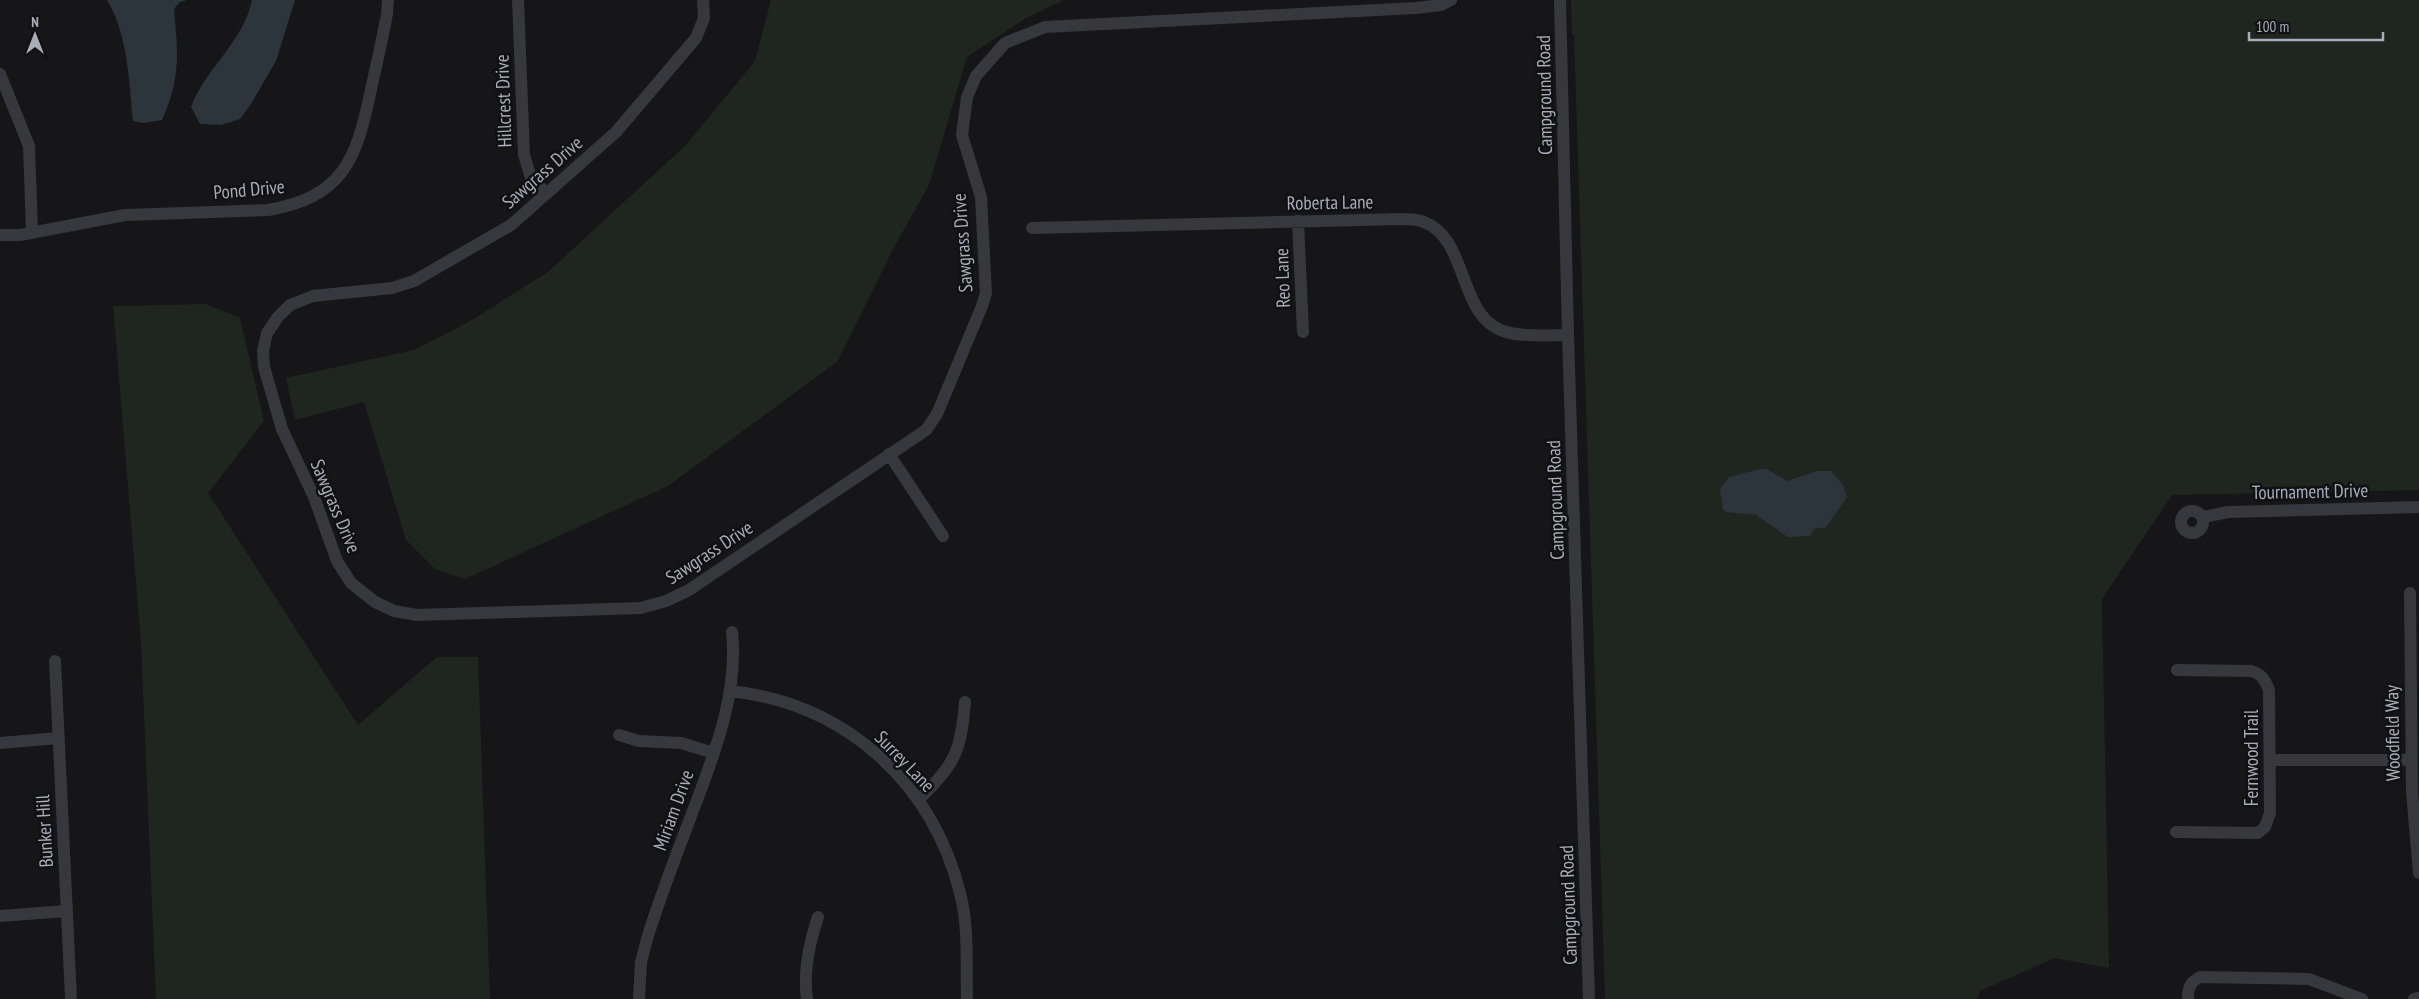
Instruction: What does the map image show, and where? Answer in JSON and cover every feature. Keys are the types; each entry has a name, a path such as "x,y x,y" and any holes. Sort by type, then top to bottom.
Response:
{"street":[{"name":"Pond Drive","path":"0,235 32,232 125,215 268,210 289,206 310,198 329,187 341,174 361,136 387,14 388,0"},
{"name":"Hillcrest Drive","path":"518,0 524,155 531,178 546,193"},
{"name":"Sawgrass Drive","path":"703,0 704,18 696,38 616,132 511,225 414,281 392,288 313,296 290,305 278,317 267,333 263,351 264,368 282,430 314,497 337,561 351,583 375,602 394,611 416,615 641,608 666,601 690,590 926,430 937,414 982,306 986,292 982,198 962,135 963,115 967,97 976,76 1005,43 1045,27 1102,22 1416,8 1441,5 1451,0"},
{"name":"Campground Road","path":"1560,0 1568,335 1590,999"},
{"path":"0,74 29,146 32,232"},
{"name":"Roberta Lane","path":"1032,228 1420,220 1434,227 1445,238 1454,253 1471,297 1490,324 1510,333 1568,335"},
{"name":"Reo Lane","path":"1298,222 1303,332"},
{"path":"889,454 943,536"},
{"name":"Tournament Drive","path":"2203,517 2228,512 2419,507"},
{"name":"Woodfield Way","path":"2410,593 2415,659 2411,760 2415,792 2419,873"},
{"name":"Miriam Drive","path":"639,999 641,962 647,939 714,753 730,691 733,664 732,632"},
{"name":"Bunker Hill","path":"54,661 70,999"},
{"name":"Fernwood Trail","path":"2176,832 2258,833 2265,828 2270,813 2270,690 2264,678 2258,673 2177,670"},
{"name":"Surrey Lane","path":"730,691 776,699 818,716 845,730 872,749 919,799 950,863 961,894 968,999"},
{"path":"919,799 951,766 963,729 965,702"},
{"path":"619,735 639,741 681,743 714,753"},
{"path":"0,743 58,738"},
{"path":"2270,760 2411,760"},
{"path":"0,916 66,910"},
{"path":"807,999 805,980 810,941 818,917"},
{"path":"2188,999 2188,990 2192,980 2200,977 2309,979 2362,999"},
{"path":"2414,999 2419,998"}],"shaded area":[{"path":"107,0 187,0 180,2 174,9 177,65 172,91 162,120 143,123 133,121 129,74 123,43 114,14"},
{"path":"252,0 295,0 276,61 240,119 221,125 200,124 191,107 205,80 241,29 248,15"},
{"path":"771,0 1064,0 1026,18 967,57 929,185 894,247 838,361 668,486 465,579 435,569 406,540 364,402 295,420 286,378 414,350 472,320 548,272 686,145 755,61"},
{"path":"1571,0 2419,0 2419,490 2172,495 2102,599 2109,968 2055,958 1980,991 1977,999 1605,999 1574,35 1572,34"},
{"path":"206,304 240,318 264,421 208,493 358,725 437,657 478,657 490,999 156,999 141,643 113,306"},
{"path":"1767,469 1787,481 1817,471 1831,471 1843,485 1847,497 1826,527 1814,529 1810,536 1788,537 1756,515 1726,512 1723,509 1720,489 1729,477"}]}
